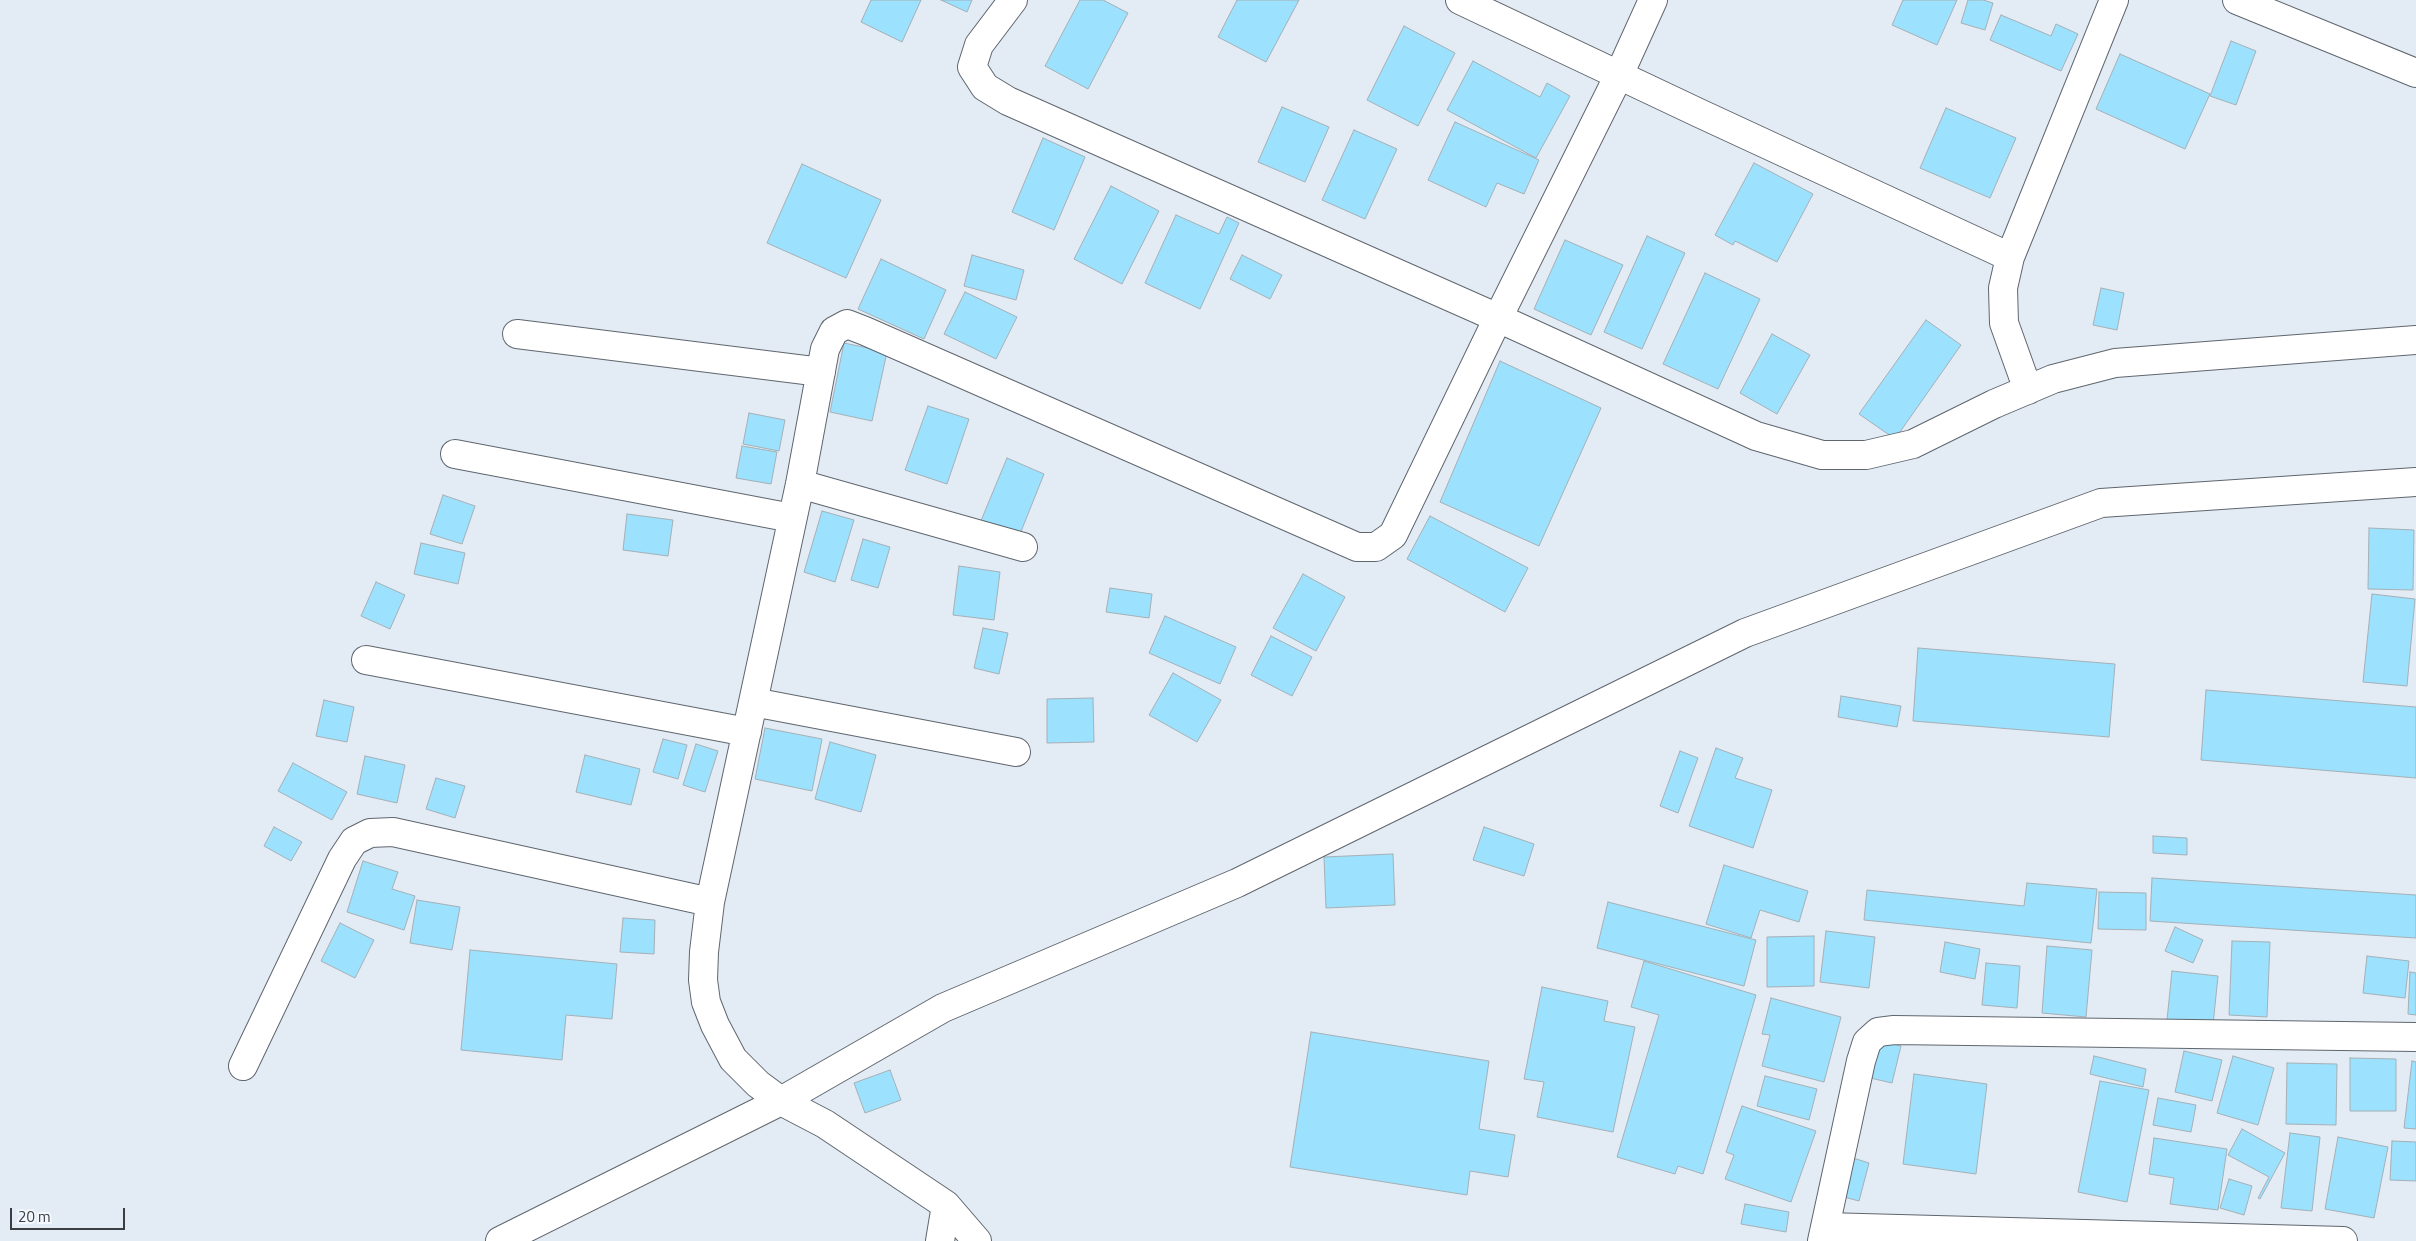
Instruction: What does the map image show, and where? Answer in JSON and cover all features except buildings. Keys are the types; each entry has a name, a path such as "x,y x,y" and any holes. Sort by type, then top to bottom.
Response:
{"street":[{"path":"1013,0 980,45 972,67 985,87 1008,102 1498,318 1756,436 1822,455 1866,455 1912,444 1994,404 2053,379 2115,363 2416,340"},
{"path":"1460,0 2010,257"},
{"path":"977,1241 946,1205 825,1124 781,1100 758,1084 733,1059 715,1025 706,1002 703,980 704,952 710,902 800,484 821,372 826,349 834,331 847,324 1357,547 1376,547 1394,535 1498,318 1619,75 1653,0"},
{"path":"2028,390 2004,323 2003,288 2010,257 2114,0"},
{"path":"2237,0 2416,73"},
{"path":"517,334 821,372"},
{"path":"454,454 792,518"},
{"path":"500,1241 781,1100 943,1008 1237,883 1745,633 2101,503 2416,482"},
{"path":"800,484 1023,547"},
{"path":"366,660 747,732"},
{"path":"753,702 1016,752"},
{"path":"243,1066 342,859 354,841 370,833 393,832 710,902"},
{"path":"2343,1241 1823,1234 1861,1061 1867,1042 1878,1032 1894,1030 2416,1037"},
{"path":"940,1241 946,1205"}]}
